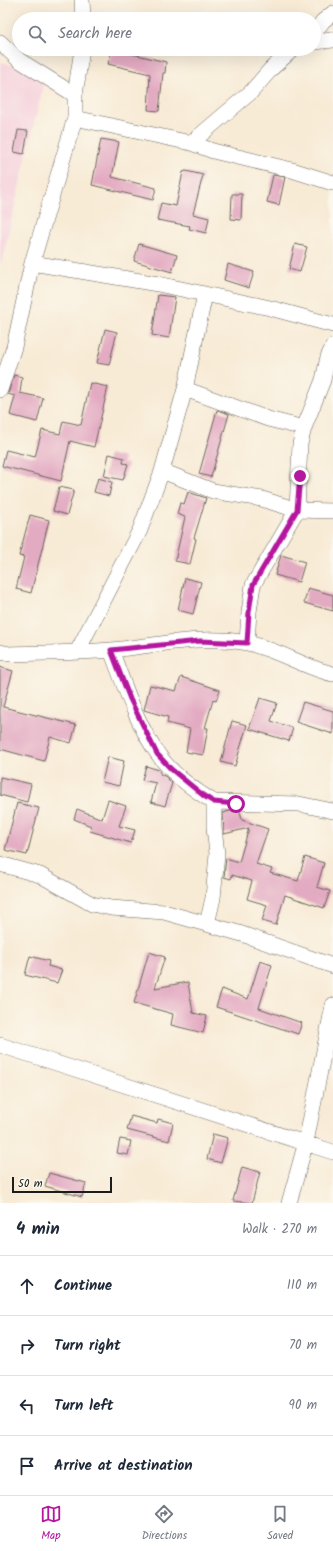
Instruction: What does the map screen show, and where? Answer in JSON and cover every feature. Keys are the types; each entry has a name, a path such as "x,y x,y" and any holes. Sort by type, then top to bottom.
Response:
{"street":[{"path":"82,0 82,12"},
{"path":"321,24 333,13"},
{"path":"321,41 333,40"},
{"path":"0,42 12,53"},
{"path":"15,56 75,95"},
{"path":"0,390 14,348 32,263 75,118 75,95 81,56"},
{"path":"191,143 251,92 271,69 285,56"},
{"path":"75,118 191,143 213,151 292,170 333,183"},
{"path":"32,263 158,284 270,308 333,325"},
{"path":"77,652 140,530 162,471 185,389 205,294"},
{"path":"247,643 249,612 253,585 297,510 300,444 304,428 323,380 328,357 333,346"},
{"path":"185,389 268,419 304,428"},
{"path":"162,471 213,491 262,499 297,510 333,511"},
{"path":"0,652 10,654 77,652 200,641 247,643 264,648 317,670 333,674"},
{"path":"111,650 130,699 157,754 171,769 204,796 214,802 299,804 333,810"},
{"path":"207,924 213,898 217,854 214,827 214,802"},
{"path":"0,864 40,875 92,904 111,908 164,912 242,934 333,966"},
{"path":"289,1203 306,1142 333,1005"},
{"path":"1,1050 306,1142 333,1152"}],"shaded area":[{"path":"0,62 46,73 1,264 0,263"}],"building":[{"path":"110,56 141,56 166,62 165,73 163,73 159,111 148,110 150,74 108,64"},
{"path":"18,130 28,131 24,154 14,152"},
{"path":"101,139 119,142 112,177 156,188 153,200 92,185"},
{"path":"186,171 203,175 193,214 209,218 206,233 189,229 190,226 157,220 161,203 176,206 183,172"},
{"path":"273,175 285,177 279,205 267,202"},
{"path":"232,194 242,194 241,220 231,219"},
{"path":"139,244 177,255 172,272 134,261"},
{"path":"295,244 307,247 300,272 289,269"},
{"path":"228,264 254,272 249,288 224,280"},
{"path":"158,295 175,297 169,338 152,335"},
{"path":"105,329 117,332 109,365 97,363"},
{"path":"14,375 22,377 20,393 43,398 37,422 10,415 15,396 8,394"},
{"path":"90,383 108,387 94,447 70,441 61,481 2,466 6,450 35,457 42,430 60,434 63,421 81,425"},
{"path":"217,410 229,414 211,477 199,474"},
{"path":"109,454 124,458 123,463 128,464 123,480 104,476"},
{"path":"98,478 112,482 109,496 94,492"},
{"path":"59,487 74,490 67,515 53,511"},
{"path":"188,492 206,498 194,538 196,539 190,564 175,561 185,517 177,514 180,503 184,504"},
{"path":"30,515 49,520 31,593 16,589 24,557 19,556"},
{"path":"281,555 305,562 299,582 275,575"},
{"path":"185,578 201,582 193,614 178,610"},
{"path":"308,588 333,595 333,611 304,603"},
{"path":"0,667 13,671 3,707 76,725 71,743 50,737 44,761 0,749"},
{"path":"181,677 220,690 216,701 213,700 205,728 208,728 203,755 186,752 190,729 167,723 168,717 144,710 150,685 176,691"},
{"path":"260,698 277,703 271,721 293,728 289,741 249,729"},
{"path":"303,702 333,711 333,734 296,722"},
{"path":"232,721 247,725 235,766 221,762"},
{"path":"108,757 124,761 119,786 102,782"},
{"path":"146,766 159,770 161,775 165,776 172,783 165,806 151,802 156,783 142,780"},
{"path":"0,777 31,784 27,802 0,795"},
{"path":"108,800 126,806 119,826 135,830 131,843 90,831 91,826 74,819 77,809 102,819"},
{"path":"17,803 39,808 27,855 5,850"},
{"path":"230,811 240,812 242,820 268,829 256,864 272,869 270,873 298,881 305,857 324,863 317,887 330,891 324,908 285,895 276,925 262,921 267,905 247,899 252,881 232,875 231,879 224,877 226,858 239,862 249,828 224,834 223,813"},
{"path":"149,952 165,957 155,988 188,982 193,1013 207,1016 203,1033 171,1025 173,1014 134,1003"},
{"path":"30,956 49,961 48,966 62,970 57,983 25,975"},
{"path":"260,961 272,965 259,1008 302,1023 298,1034 216,1007 222,989 248,999"},
{"path":"131,1116 157,1123 158,1119 173,1123 169,1141 127,1130"},
{"path":"213,1134 228,1138 221,1163 207,1159"},
{"path":"120,1139 131,1141 128,1155 117,1153"},
{"path":"242,1167 260,1172 252,1203 233,1201"},
{"path":"49,1173 86,1183 82,1197 45,1186"}],"route":[{"path":"236,804 214,802 204,796 171,769 157,754 130,699 111,650 200,641 221,640 247,643 249,612 253,585 268,558 282,539 297,510 300,476"}]}
